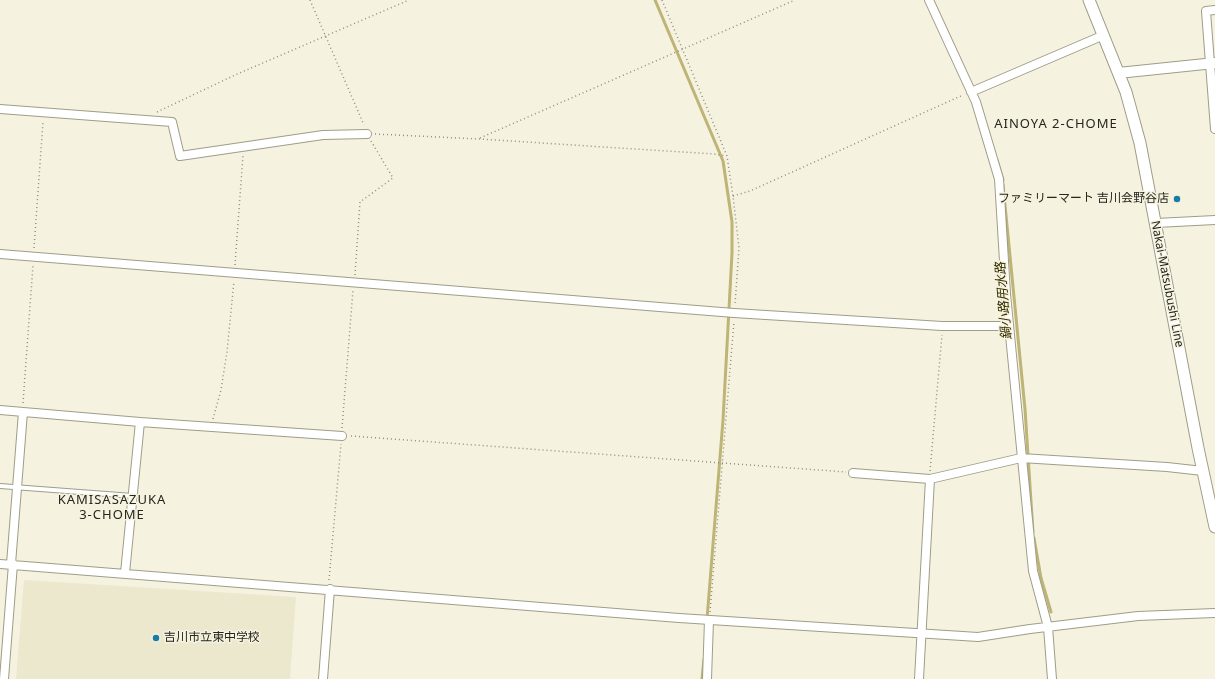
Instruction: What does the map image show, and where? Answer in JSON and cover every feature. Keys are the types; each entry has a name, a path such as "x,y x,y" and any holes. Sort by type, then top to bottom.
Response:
{"main road":[{"name":"Nakai-Matsubushi Line","path":"1089,0 1118,73 1140,143 1215,527"}],"street":[{"path":"929,0 976,102 999,179 1009,326 1033,571 1048,627 1052,679"},
{"path":"1215,10 1206,11 1212,63 1215,129"},
{"path":"971,92 1104,35"},
{"path":"1118,73 1212,63"},
{"path":"0,109 172,122 180,156 327,134 367,134"},
{"path":"1156,223 1215,220"},
{"path":"0,254 734,313 942,326 1009,326"},
{"path":"0,410 140,422 342,436"},
{"path":"4,679 22,412"},
{"path":"125,573 140,422"},
{"path":"853,473 930,479 1022,458 1167,467 1203,471"},
{"path":"919,679 930,479"},
{"path":"0,564 709,620 921,635 978,637 1138,616 1215,613"},
{"path":"323,679 329,589"},
{"path":"707,679 709,620"}],"lane":[{"path":"0,486 133,496"}],"path":[{"path":"310,0 327,36 367,134 393,178 360,202 329,589"},
{"path":"141,119 235,75 409,0"},
{"path":"662,0 727,156 734,196 739,248 709,620"},
{"path":"479,138 795,0"},
{"path":"734,196 750,191 961,95 971,92"},
{"path":"367,134 479,138 727,156"},
{"path":"211,426 221,390 227,352 243,147"},
{"path":"930,479 942,326"},
{"path":"342,436 853,473"}],"shaded area":[{"name":"吉川市立東中学校","path":"24,580 296,597 290,679 16,679"}],"waterway":[{"path":"655,0 723,161 732,222 732,253 723,420 707,619"},
{"name":"鍋小路用水路","path":"997,160 1003,180"},
{"name":"鍋小路用水路","path":"1003,185 1025,409 1033,532"},
{"name":"鍋小路用水路","path":"1034,538 1041,578 1051,612"},
{"path":"702,679 704,659"}],"place":[{"name":"ファミリーマート 吉川会野谷店","path":"1177,199"},
{"name":"吉川市立東中学校","path":"156,638"}],"district":[{"name":"AINOYA 2-CHOME","path":"1056,124"},
{"name":"KAMISASAZUKA 3-CHOME","path":"112,508"}]}
